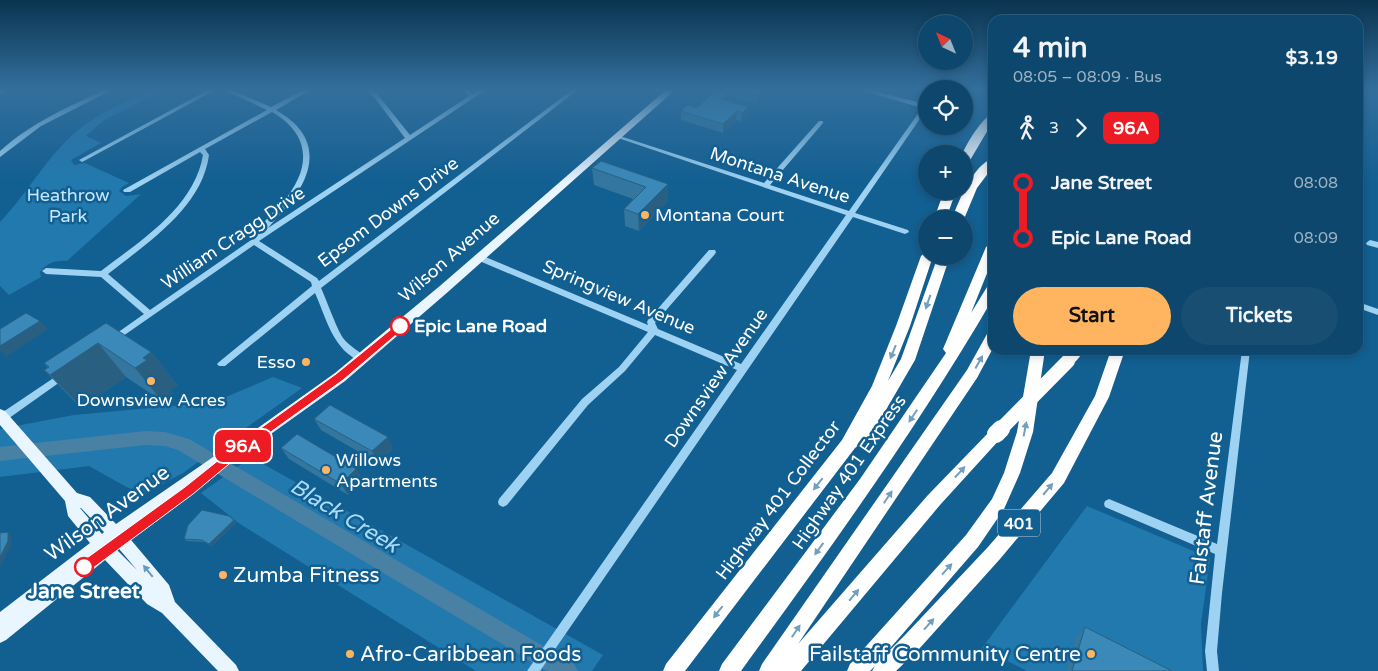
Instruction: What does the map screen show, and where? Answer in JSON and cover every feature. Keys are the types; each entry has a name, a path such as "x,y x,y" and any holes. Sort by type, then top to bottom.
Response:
{"highway":[{"path":"973,146 988,122"},
{"path":"962,210 974,182 988,166"},
{"path":"940,375 988,257"},
{"name":"Highway 401 Collector","path":"673,671 848,445 879,386 903,326 924,265"},
{"path":"848,445 867,430 908,360 941,265"},
{"name":"Highway 401 Express","path":"730,671 879,467 940,375 988,297"},
{"path":"769,671 972,374 988,345"},
{"path":"857,671 972,541 998,504 1012,473 1024,432 1037,355"},
{"path":"788,671 934,500 1072,355"},
{"name":"401","path":"882,671 912,642 988,560 1058,478 1102,397 1116,355"}],"main road":[{"name":"Wilson Avenue","path":"0,622 340,377 480,258 637,120"},
{"path":"1,417 72,499 85,502 118,536 164,591 168,607"},
{"path":"72,499 73,511 104,546 153,598 168,607 230,671"},
{"name":"Wilson Avenue","path":"0,634 104,546"}],"street":[{"path":"0,155 15,140 33,127 47,120"},
{"path":"82,160 155,120"},
{"path":"127,190 252,120"},
{"path":"288,120 304,139 306,153 304,169 297,188 254,241 314,280 339,339 349,350 362,359"},
{"path":"395,120 409,138"},
{"name":"William Cragg Drive","path":"104,347 254,241 436,120"},
{"name":"Epsom Downs Drive","path":"222,364 318,286 535,120"},
{"name":"Downsview Avenue","path":"533,671 916,120"},
{"path":"765,186 821,122"},
{"name":"Montana Avenue","path":"618,137 904,232"},
{"path":"102,274 159,231 183,205 194,189 204,166 206,155 201,149"},
{"path":"284,204 304,209"},
{"path":"503,502 584,402 622,368 654,331 651,322 712,252"},
{"name":"Springview Avenue","path":"480,258 744,369"},
{"path":"46,270 102,274 150,314"},
{"path":"1363,307 1378,312"},
{"name":"Falstaff Avenue","path":"1213,671 1211,651 1221,551 1245,355"},
{"path":"1,417 72,369"},
{"path":"1109,504 1221,551"}],"green space":[{"name":"Heathrow Park","path":"92,120 104,120 86,136 101,143 71,160 74,165 85,163 129,183 119,191 126,196 141,194 67,261 48,264 40,272 41,277 9,295 0,286 0,222 59,148"},
{"path":"273,377 302,388 183,473 141,495 89,466 0,477 0,429 74,415 214,402"},
{"path":"251,457 603,655 592,671 476,671 240,524 201,493"},
{"path":"1087,506 1210,558 1201,624 1203,671 1027,671 982,648"}],"building":[{"path":"711,120 727,120 723,124"},
{"path":"601,161 668,184 638,214 624,209 646,187 592,168"},
{"path":"26,313 40,321 0,346 0,329"},
{"path":"106,323 151,352 143,358 147,360 135,368 98,343 50,375 44,370 49,367 44,363"},
{"path":"330,405 388,437 372,451 314,419"},
{"path":"297,434 356,469 341,484 281,448"},
{"path":"202,510 229,516 234,520 209,544 202,540 184,539 188,525"},
{"path":"8,532 8,541 0,557 0,533"},
{"path":"1085,627 1172,671 1072,671"}],"waterway":[{"name":"Black Creek","path":"0,454 145,438 165,439 183,444 567,671"}],"bus line":[{"name":"96A","path":"84,567 189,491 244,446 340,377 400,326"}],"place":[{"name":"Montana Court","path":"645,215"},
{"name":"Epic Lane Road","path":"400,326"},
{"name":"Esso","path":"306,362"},
{"name":"Downsview Acres","path":"151,381"},
{"name":"Willows Apartments","path":"326,470"},
{"name":"Jane Street","path":"84,567"},
{"name":"Zumba Fitness","path":"223,575"},
{"name":"Afro-Caribbean Foods","path":"350,654"},
{"name":"Failstaff Community Centre","path":"1091,654"}]}
